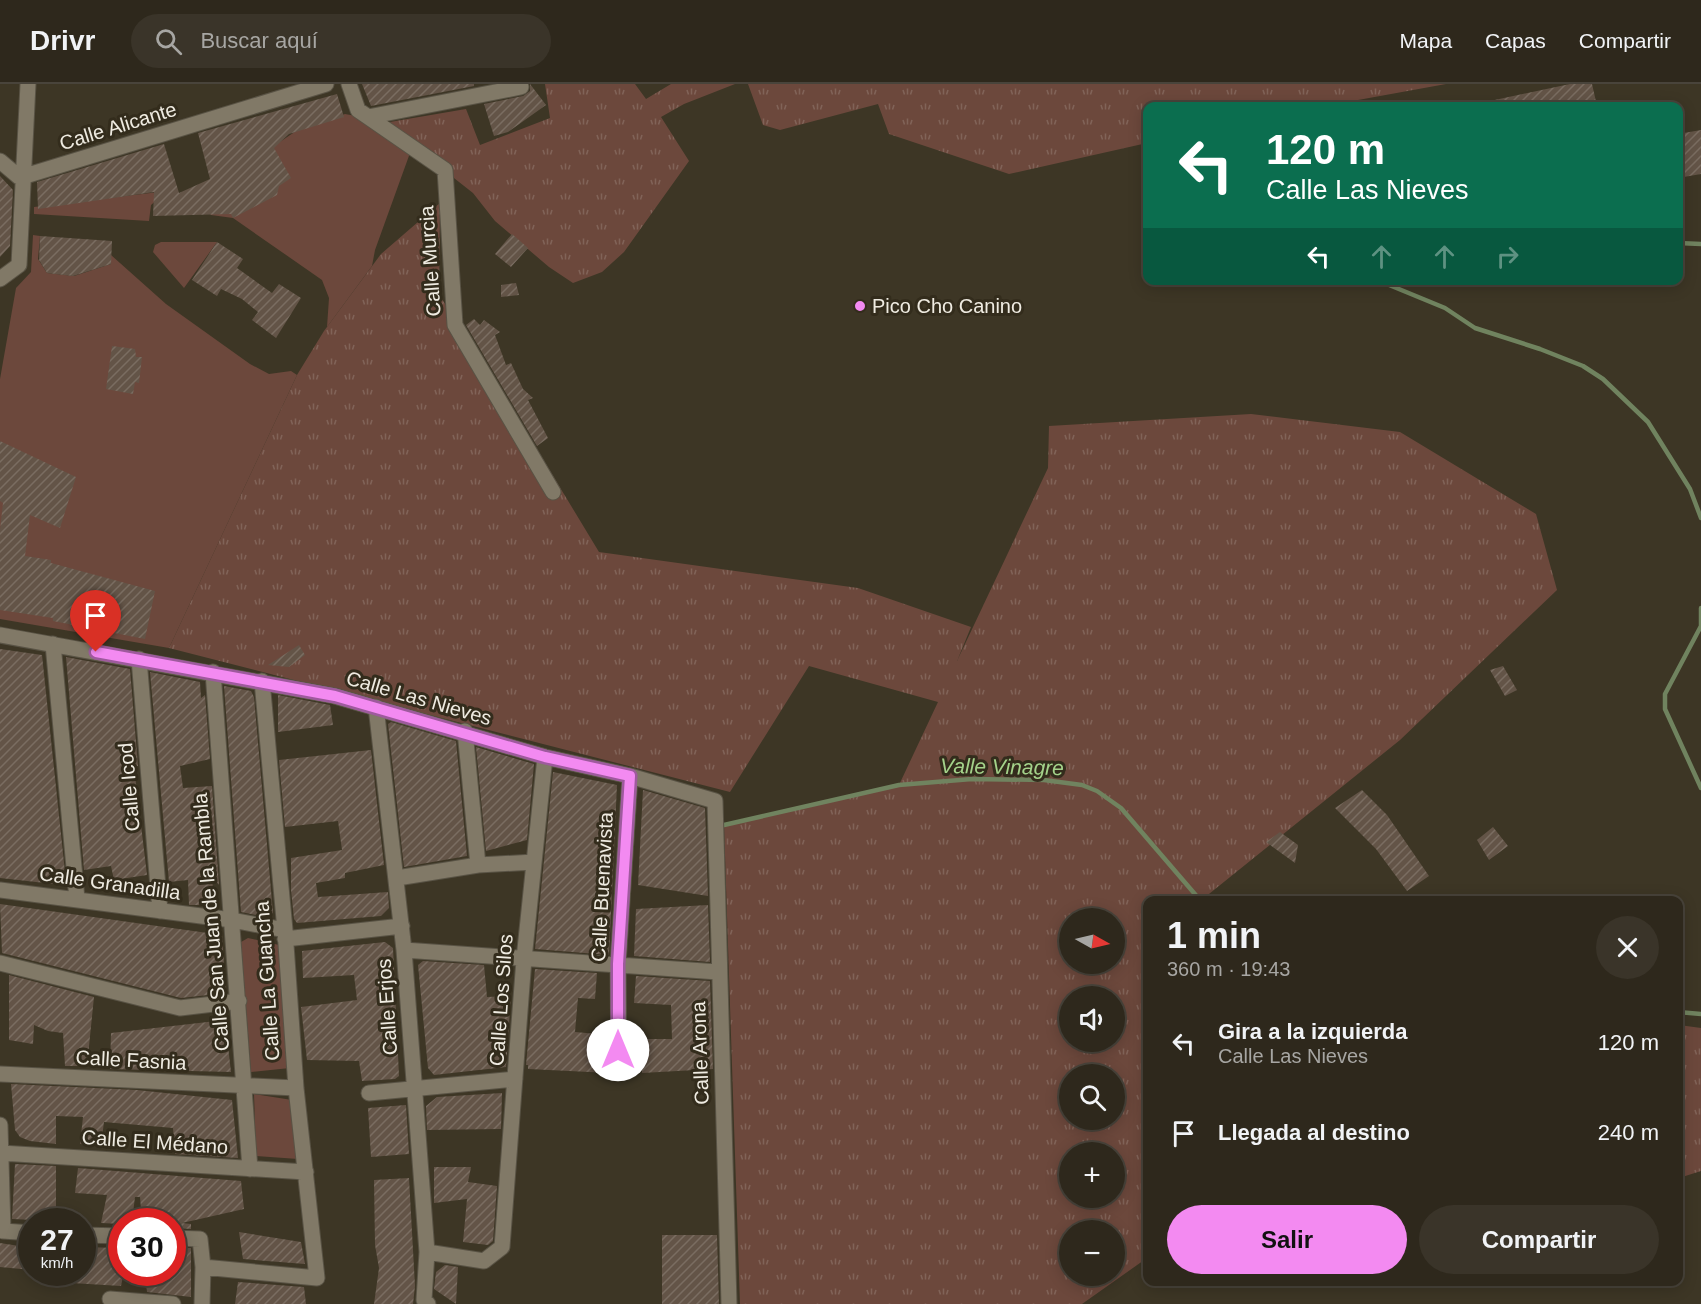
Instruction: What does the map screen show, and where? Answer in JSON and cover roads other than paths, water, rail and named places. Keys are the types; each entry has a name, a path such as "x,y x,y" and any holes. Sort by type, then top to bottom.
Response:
{"street":[{"path":"2,274 19,265 26,176 28,84"},
{"name":"Calle Alicante","path":"26,176 326,84"},
{"name":"Calle Murcia","path":"349,84 358,110 445,170 455,325 553,492"},
{"path":"368,117 521,87"},
{"path":"0,161 19,177 26,176"},
{"name":"Calle Las Nieves","path":"0,635 262,681 376,706 545,757 630,776 716,801"},
{"path":"52,644 77,899"},
{"name":"Calle Icod","path":"138,659 160,911"},
{"name":"Calle San Juan de la Rambla","path":"213,672 246,1087 250,1170"},
{"name":"Calle La Guancha","path":"203,1267 317,1278 296,1088 285,934 262,681"},
{"name":"Calle Erjos","path":"376,706 398,878 427,1252 424,1299 428,1304"},
{"path":"465,731 478,865"},
{"name":"Calle Los Silos","path":"427,1252 484,1261 502,1248 524,959 545,757"},
{"name":"Calle Buenavista","path":"619,1072 618,964 630,776"},
{"name":"Calle Arona","path":"716,801 718,972 729,1304"},
{"path":"398,878 478,865 534,862"},
{"name":"Calle Granadilla","path":"0,890 232,920 285,934 402,926"},
{"path":"404,950 718,972"},
{"path":"0,963 180,1008 239,1001"},
{"name":"Calle Fasnia","path":"0,1074 296,1088"},
{"path":"369,1093 515,1079"},
{"path":"0,1125 2,1226 18,1230"},
{"name":"Calle El Médano","path":"1,1153 306,1172"},
{"path":"186,1238 200,1239 203,1267 202,1304"},
{"path":"110,1299 173,1304"}],"waterway":[{"path":"1683,243 1701,244"},
{"path":"1389,285 1445,308 1475,328 1583,366 1603,379 1648,422 1690,489 1701,518"},
{"path":"1701,608 1701,626 1665,694 1665,709 1701,788"},
{"name":"Valle Vinagre","path":"724,825 899,785 972,779 1044,780 1082,785 1097,791 1121,808 1197,896"},
{"name":"Valle Vinagre","path":"1683,1012 1701,1014"}],"place":[{"name":"Pico Cho Canino","path":"860,306"}]}
